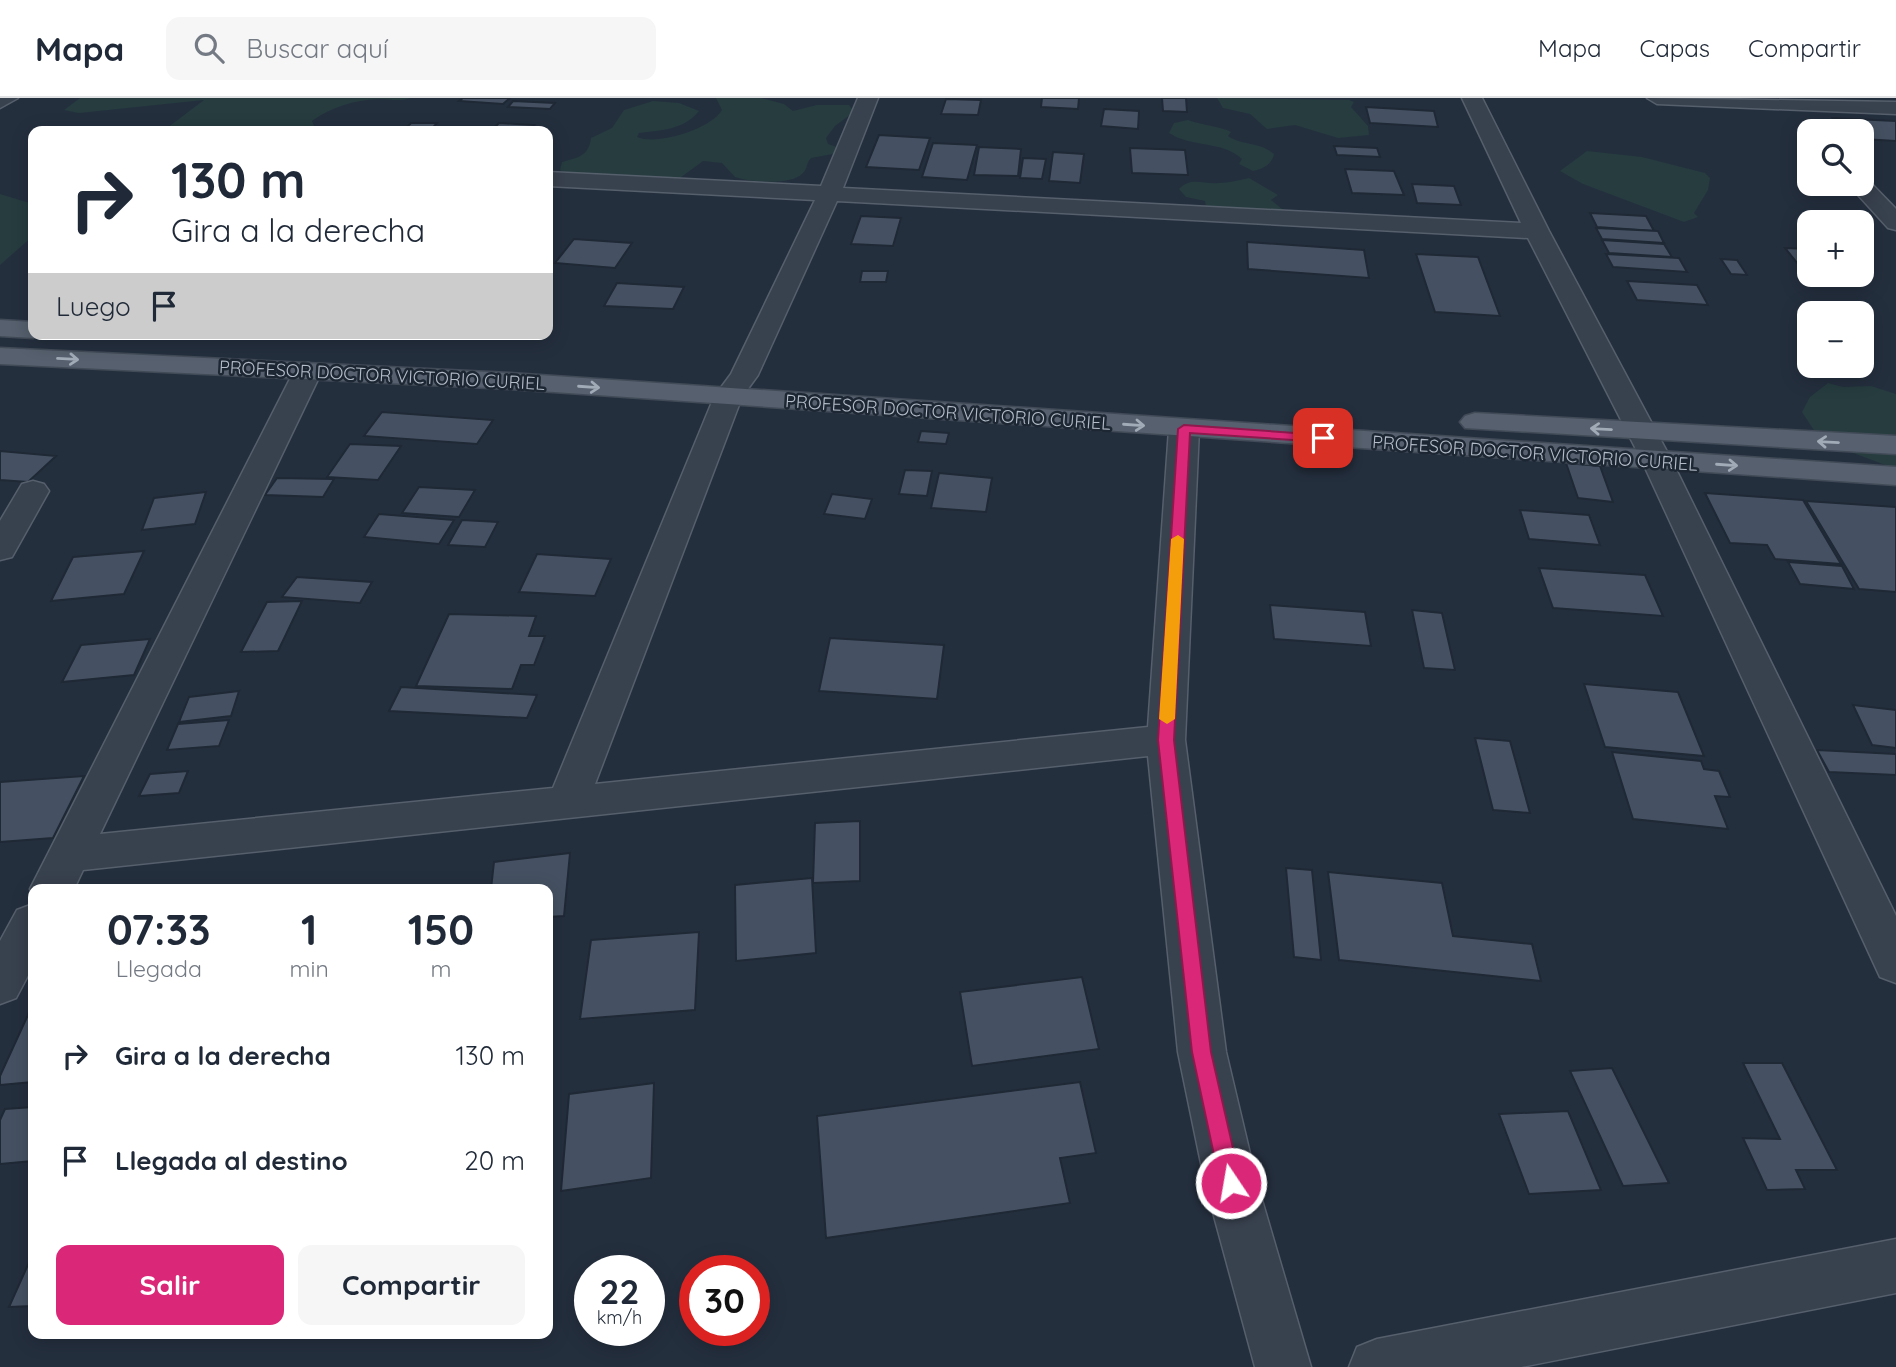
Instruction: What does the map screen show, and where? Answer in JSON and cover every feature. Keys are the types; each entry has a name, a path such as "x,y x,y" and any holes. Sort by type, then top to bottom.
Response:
{"main road":[{"path":"0,328 28,330"},
{"name":"PROFESOR DOCTOR VICTORIO CURIEL","path":"180,340 736,386 1184,429 1896,477"},
{"name":"PROFESOR DOCTOR VICTORIO CURIEL","path":"0,356 1184,407 1896,445"}],"street":[{"path":"0,102 8,98"},
{"path":"568,801 736,386 828,196 868,98"},
{"path":"1472,98 1537,232 1657,461 1896,962"},
{"path":"1657,98 1781,100 1896,108"},
{"path":"1781,100 1798,119"},
{"path":"553,179 1537,232"},
{"path":"1870,196 1896,223"},
{"path":"55,884 308,371"},
{"path":"1184,429 1166,740 1202,1052 1231,1183 1283,1367"},
{"path":"0,494 33,491 0,549"},
{"path":"71,854 1166,740"},
{"path":"0,984 28,932"},
{"path":"1377,1367 1896,1266"}],"green space":[{"path":"80,98 411,98 369,100 343,105 312,121 314,126 170,126 204,100 79,113 64,110"},
{"path":"716,98 761,98 784,104 793,111 817,105 849,105 854,112 835,126 826,138 828,144 849,151 811,158 798,177 781,181 742,179 735,177 722,163 703,161 680,178 661,182 568,178 560,170 562,162 577,157 588,149 591,138 612,128 624,110 653,101 679,103 699,111 679,126 639,133 637,137 657,139 682,134 707,124 722,110"},
{"path":"1217,98 1349,100 1354,102 1351,107 1368,126 1369,135 1338,138 1295,125 1267,129 1250,114 1223,108"},
{"path":"1188,120 1228,130 1231,132 1228,136 1262,147 1274,154 1273,158 1267,166 1253,171 1239,164 1242,159 1234,153 1216,146 1187,141 1169,133 1174,123"},
{"path":"1587,151 1642,157 1705,173 1710,178 1708,190 1694,213 1698,217 1684,222 1583,184 1560,171"},
{"path":"1249,178 1278,195 1271,200 1286,212 1206,207 1205,201 1186,197 1179,189 1193,182 1223,183"},
{"path":"0,194 28,202 28,240 0,265"},
{"path":"1828,383 1843,387 1871,386 1896,394 1896,469 1821,441 1802,412 1810,397"}],"building":[{"path":"463,98 510,98 503,104 459,101"},
{"path":"1042,98 1079,98 1078,109 1041,107"},
{"path":"1162,98 1186,98 1187,112 1163,111"},
{"path":"946,99 981,100 978,115 941,114"},
{"path":"513,101 555,103 550,109 508,107"},
{"path":"1366,107 1434,111 1438,127 1370,123"},
{"path":"1104,109 1139,111 1138,129 1101,126"},
{"path":"1874,120 1896,121 1896,141 1874,140"},
{"path":"411,123 437,123 434,126 408,126"},
{"path":"499,123 534,125 533,126 496,126"},
{"path":"879,135 930,138 919,170 866,167"},
{"path":"933,143 977,145 967,180 922,177"},
{"path":"1334,146 1377,148 1380,157 1337,155"},
{"path":"979,147 1021,149 1018,176 974,175"},
{"path":"1130,148 1185,150 1188,175 1132,173"},
{"path":"1053,152 1084,154 1080,183 1049,181"},
{"path":"1023,158 1046,159 1042,179 1020,178"},
{"path":"1345,169 1394,171 1404,195 1352,193"},
{"path":"1412,184 1454,186 1461,205 1417,203"},
{"path":"1590,213 1646,216 1654,231 1597,227"},
{"path":"861,216 901,218 893,246 851,244"},
{"path":"1596,228 1658,231 1664,243 1602,239"},
{"path":"574,239 632,243 615,268 555,263"},
{"path":"1602,240 1664,244 1672,257 1609,253"},
{"path":"1247,242 1364,250 1369,278 1248,269"},
{"path":"1785,248 1797,248 1797,263"},
{"path":"1416,254 1478,257 1500,316 1435,312"},
{"path":"1606,254 1679,258 1687,272 1613,267"},
{"path":"1721,259 1737,260 1747,275 1731,274"},
{"path":"862,271 888,271 886,282 860,282"},
{"path":"1627,281 1697,285 1708,305 1637,300"},
{"path":"617,283 684,287 673,309 604,306"},
{"path":"382,412 493,420 477,444 364,436"},
{"path":"921,431 949,433 946,444 918,442"},
{"path":"350,444 401,446 378,480 327,477"},
{"path":"0,451 56,456 28,482 0,480"},
{"path":"1566,463 1600,466 1613,502 1578,498"},
{"path":"905,470 932,471 927,496 899,494"},
{"path":"939,473 992,478 986,512 931,508"},
{"path":"277,478 334,479 323,497 265,495"},
{"path":"419,487 475,490 459,517 402,513"},
{"path":"206,492 195,524 142,530 154,498"},
{"path":"1705,493 1803,500 1841,564 1775,559 1767,545 1730,543"},
{"path":"832,494 872,499 865,519 824,514"},
{"path":"1806,501 1896,507 1896,592 1859,589"},
{"path":"1520,510 1589,515 1600,545 1529,539"},
{"path":"379,514 454,520 439,544 364,537"},
{"path":"462,520 498,522 485,547 448,545"},
{"path":"144,551 124,594 51,601 73,557"},
{"path":"537,554 611,559 595,596 519,592"},
{"path":"1788,562 1842,566 1854,589 1800,584"},
{"path":"1539,568 1645,575 1663,616 1553,608"},
{"path":"297,577 372,582 360,603 282,597"},
{"path":"302,601 278,651 241,652 267,602"},
{"path":"1270,605 1365,612 1371,646 1274,639"},
{"path":"1412,610 1442,613 1455,670 1424,668"},
{"path":"449,614 536,616 529,636 545,636 534,665 521,665 512,689 416,686"},
{"path":"830,638 944,645 937,699 819,691"},
{"path":"150,639 134,675 62,682 81,645"},
{"path":"1584,684 1678,692 1704,756 1605,747"},
{"path":"401,687 537,695 527,718 389,711"},
{"path":"239,691 231,716 179,722 189,697"},
{"path":"1853,705 1896,710 1896,748 1872,745"},
{"path":"229,720 219,746 167,750 178,724"},
{"path":"1475,738 1510,741 1530,813 1493,810"},
{"path":"1817,750 1896,754 1896,775 1829,772"},
{"path":"1612,752 1701,761 1704,769 1719,771 1730,797 1715,796 1728,829 1633,819"},
{"path":"188,771 179,793 139,796 150,774"},
{"path":"84,776 53,838 0,842 0,782"},
{"path":"860,821 860,881 813,883 815,823"},
{"path":"570,853 564,916 553,917 553,884 492,884 494,862"},
{"path":"1286,868 1312,870 1321,960 1294,957"},
{"path":"1328,872 1442,883 1453,936 1532,944 1541,981 1339,960"},
{"path":"812,878 816,953 736,961 735,885"},
{"path":"699,932 695,1010 580,1019 591,940"},
{"path":"1082,977 1099,1049 972,1066 960,992"},
{"path":"28,1015 28,1082 0,1085 0,1076"},
{"path":"1743,1063 1782,1063 1837,1170 1796,1170 1805,1189 1767,1190 1743,1138 1780,1139"},
{"path":"1612,1068 1669,1183 1623,1186 1570,1071"},
{"path":"1080,1082 1096,1153 1060,1158 1070,1203 826,1238 817,1116"},
{"path":"654,1083 651,1178 561,1191 569,1094"},
{"path":"28,1107 28,1161 0,1164 0,1120 5,1109"},
{"path":"1568,1111 1601,1190 1529,1194 1499,1114"},
{"path":"28,1265 28,1306 9,1307"}],"slow traffic":[{"path":"1167,719 1178,539"}],"route":[{"path":"1231,1183 1202,1052 1166,740 1184,429 1323,438"}]}
